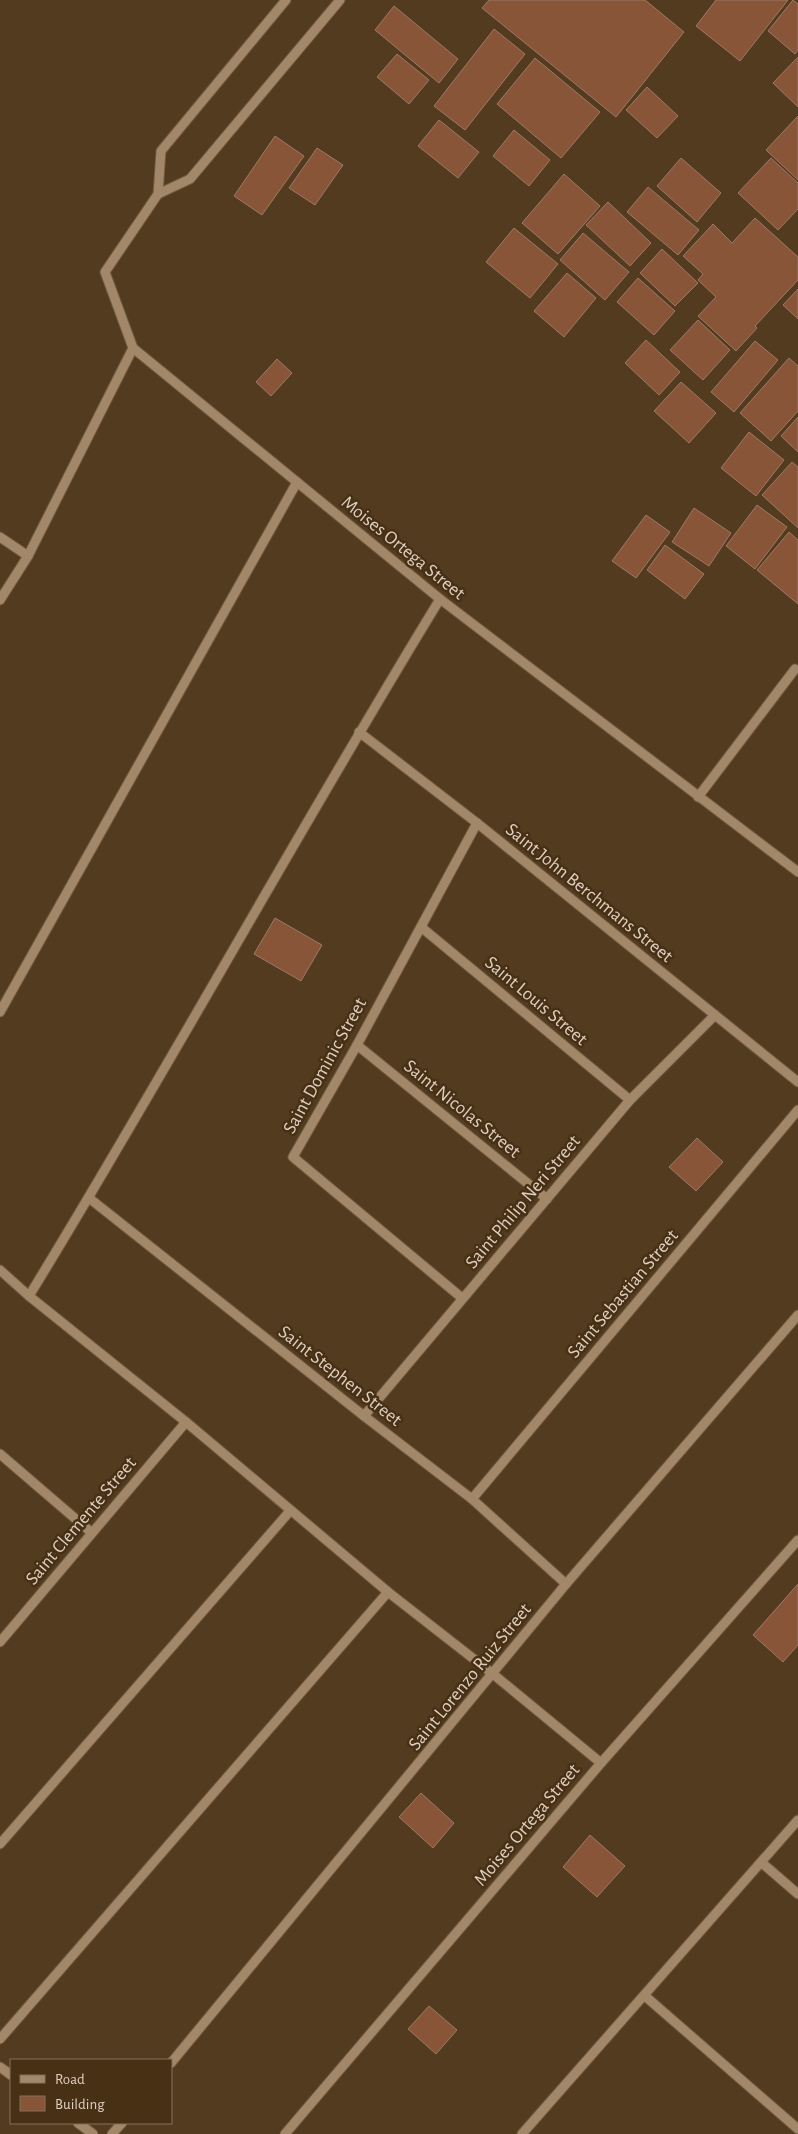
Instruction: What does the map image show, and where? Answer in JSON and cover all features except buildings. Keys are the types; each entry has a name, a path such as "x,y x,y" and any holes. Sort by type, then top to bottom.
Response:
{"street":[{"path":"286,0 161,151 158,194 190,179 340,0"},
{"name":"Moises Ortega Street","path":"158,194 105,272 134,348 440,599 798,872"},
{"path":"0,600 28,556 134,348"},
{"path":"0,1012 297,482"},
{"path":"0,537 28,556"},
{"path":"29,1296 89,1198 358,732 440,599"},
{"path":"698,797 795,669"},
{"name":"Saint John Berchmans Street","path":"358,732 477,824 798,1082"},
{"name":"Saint Dominic Street","path":"462,1298 293,1157 357,1045 477,824"},
{"name":"Saint Louis Street","path":"421,927 630,1100"},
{"name":"Saint Philip Neri Street","path":"364,1416 630,1100 715,1015"},
{"name":"Saint Nicolas Street","path":"357,1045 547,1199"},
{"name":"Saint Sebastian Street","path":"472,1499 798,1110"},
{"name":"Saint Stephen Street","path":"89,1198 472,1499 566,1584"},
{"path":"0,1270 29,1296 186,1422 388,1592 493,1674 601,1763"},
{"name":"Saint Lorenzo Ruiz Street","path":"172,2062 566,1584 798,1315"},
{"name":"Saint Clemente Street","path":"0,1642 3,1631 92,1533 186,1422"},
{"path":"0,1454 92,1533"},
{"path":"0,1844 290,1511"},
{"name":"Moises Ortega Street","path":"285,2134 601,1763 798,1540"},
{"path":"0,2039 388,1592"},
{"path":"522,2134 798,1820"},
{"path":"762,1863 798,1894"},
{"path":"645,1996 798,2128"},
{"path":"79,2124 93,2134"},
{"path":"112,2134 121,2124"}]}
